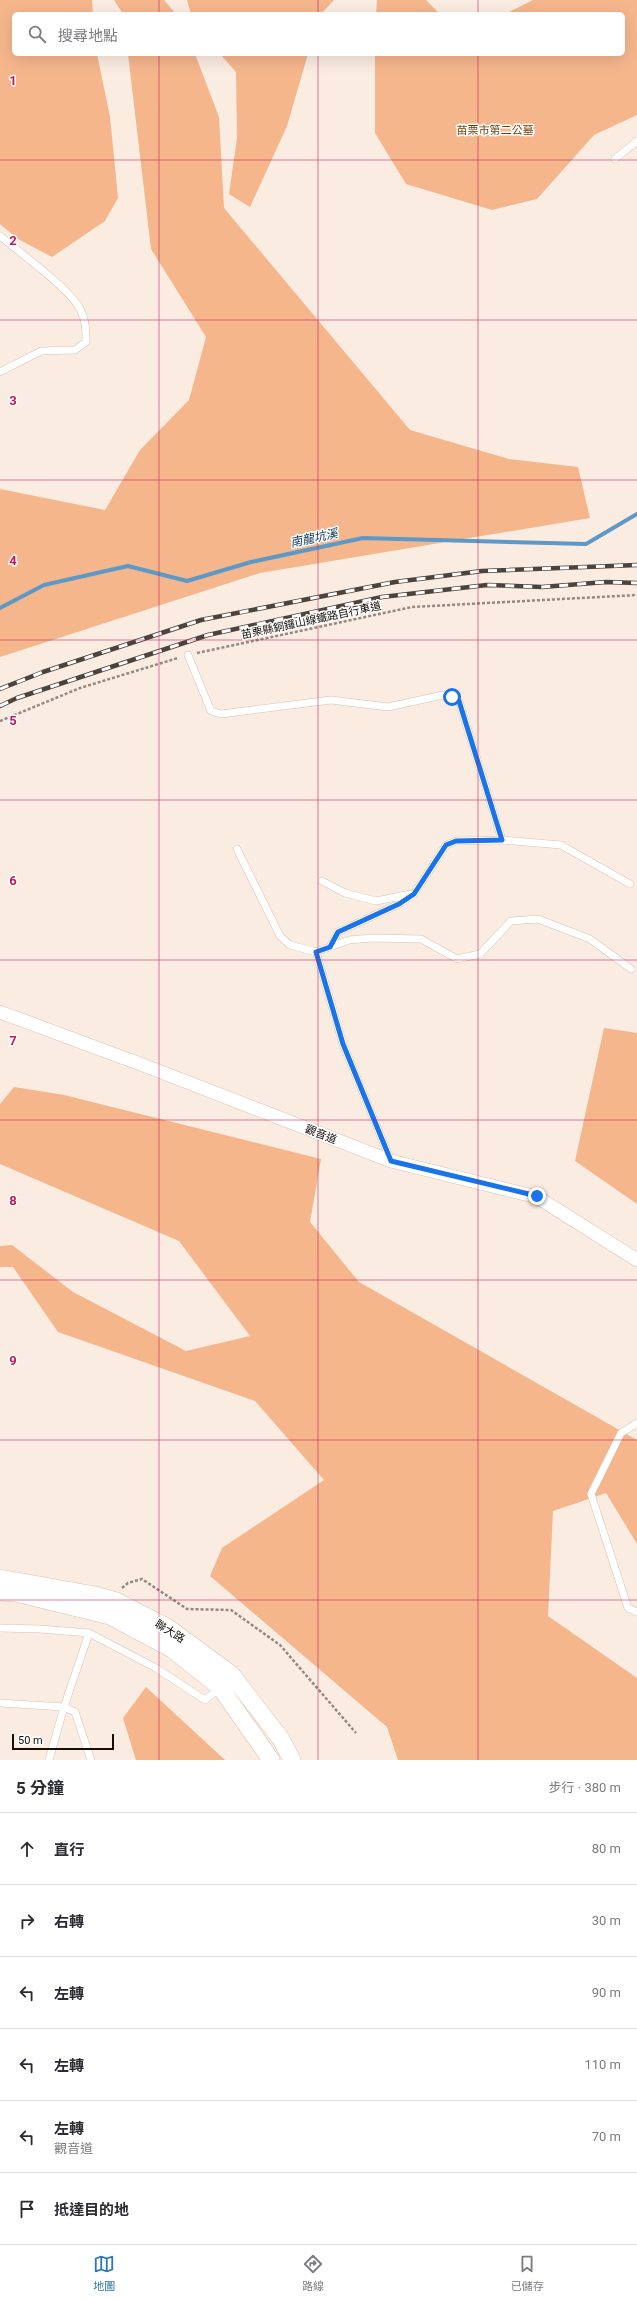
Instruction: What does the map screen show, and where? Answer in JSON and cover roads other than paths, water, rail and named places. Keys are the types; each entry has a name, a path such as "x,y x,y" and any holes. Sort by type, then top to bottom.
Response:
{"street":[{"name":"觀音道","path":"0,1012 144,1065 391,1161 537,1196 637,1260"},
{"name":"聯大路","path":"0,1578 95,1595 172,1649 220,1687 271,1760"},
{"name":"聯大路","path":"0,1592 16,1593 113,1609 167,1627 231,1674 281,1739 292,1760"},
{"path":"220,1687 231,1674"}],"lane":[{"path":"615,159 637,141"},
{"path":"0,236 56,283 80,307 87,327 86,342 75,350 41,351 0,372"},
{"path":"188,655 211,711 221,714 331,700 388,707 443,695 459,701 502,840"},
{"path":"330,947 338,932 399,904 414,894 446,845 456,841 502,840 561,845 630,884"},
{"path":"237,849 280,936 290,945 316,952 350,940 372,938 421,939 457,959 480,954 511,921 538,919 590,939 631,970"},
{"path":"322,881 345,893 376,901 414,894"},
{"path":"316,952 343,1044 391,1161"},
{"path":"637,1423 621,1433 591,1494 628,1608 637,1612"},
{"path":"0,1628 40,1629 89,1633 156,1668 205,1700 220,1687"},
{"path":"49,1760 64,1707 89,1633"},
{"path":"0,1703 64,1707 75,1712 91,1760"}],"waterway":[{"name":"南龍坑溪","path":"0,608 44,585 128,566 187,581 251,562 363,538 586,544 637,514"}],"railway":[{"path":"0,689 43,672 201,620 395,582 482,571 637,565"},
{"path":"0,706 17,698 208,635 382,597 487,585 542,587 606,582 637,583"}],"park label":[{"name":"苗栗市第二公墓","path":"495,130"}]}
